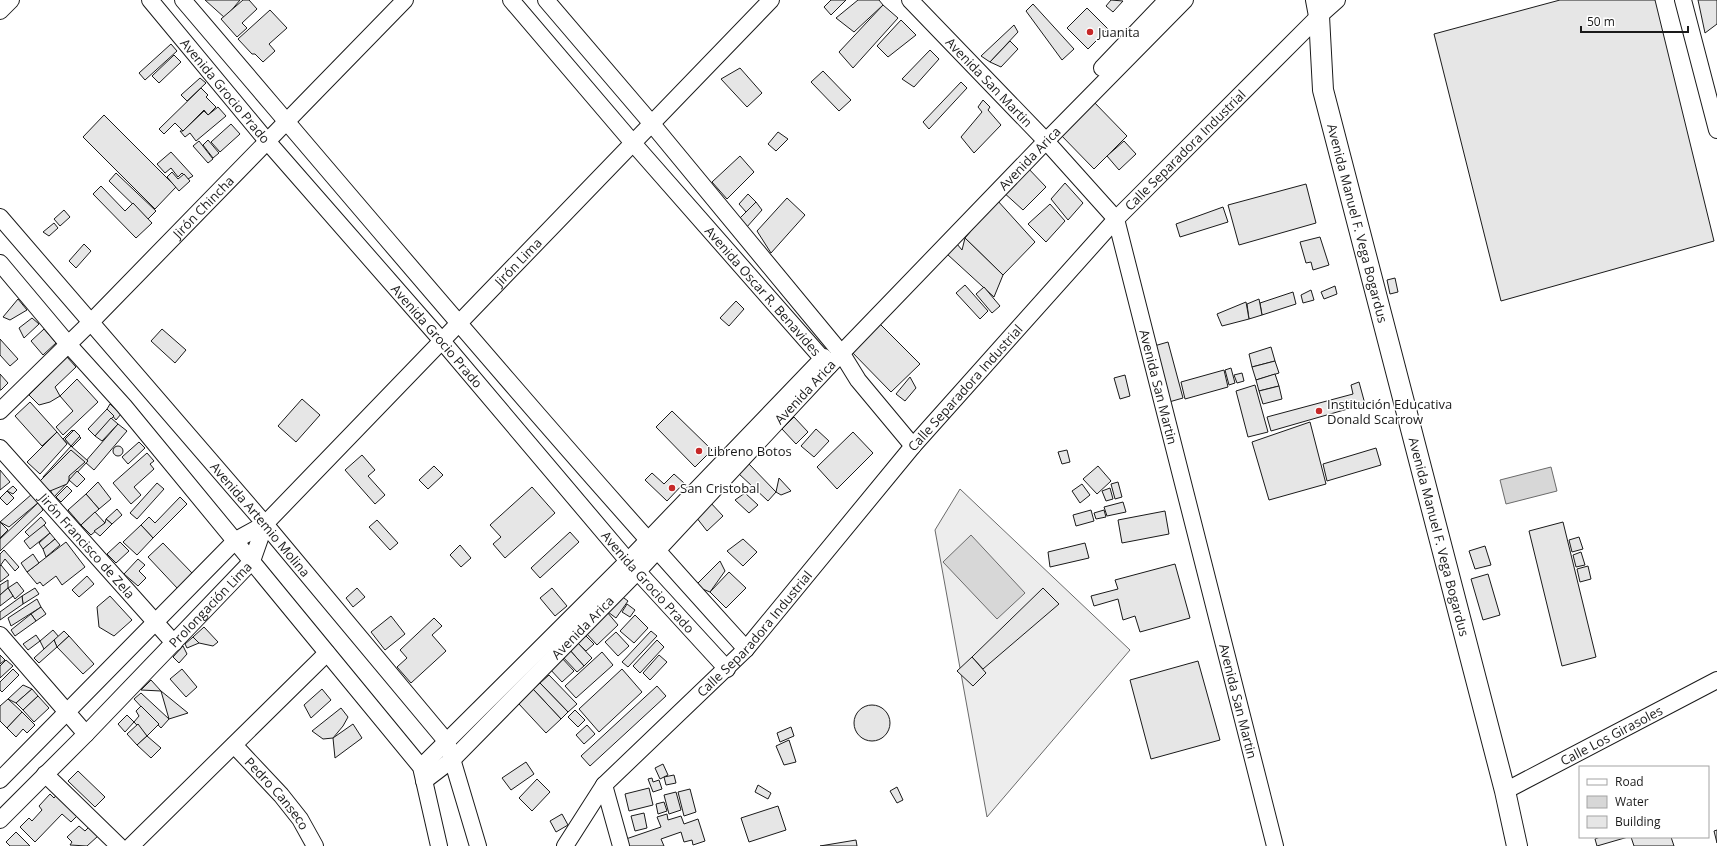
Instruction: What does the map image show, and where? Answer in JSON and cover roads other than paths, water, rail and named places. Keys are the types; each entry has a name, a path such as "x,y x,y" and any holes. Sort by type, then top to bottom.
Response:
{"main road":[{"name":"Avenida Manuel F. Vega Bogardus","path":"1317,8 1323,90 1505,790 1517,846"}],"street":[{"path":"0,11 11,0"},
{"name":"Avenida Grocio Prado","path":"150,0 267,141 442,341 633,566 726,669"},
{"name":"Avenida Grocio Prado","path":"184,0 286,122 652,546 746,649"},
{"name":"Jirón Chincha","path":"0,412 90,323 405,0"},
{"name":"Avenida Oscar R. Benavides","path":"511,0 633,143 826,363 858,380"},
{"name":"Avenida Oscar R. Benavides","path":"546,0 652,124 839,349 858,380"},
{"name":"Jirón Lima","path":"265,524 771,0"},
{"name":"Avenida San Martin","path":"910,0 1043,137 1116,219 1276,846"},
{"name":"Avenida Arica","path":"423,774 453,759 633,566 1043,137 1167,0"},
{"name":"Avenida Arica","path":"1043,137 1185,0"},
{"name":"Calle Separadora Industrial","path":"565,846 604,786 746,649 913,446 1116,219 1317,8 1337,0"},
{"path":"1684,0 1711,87 1717,130"},
{"name":"Avenida Artemio Molina","path":"0,217 265,524 447,742 478,846"},
{"path":"0,263 68,344 124,406 236,540 423,774 439,846"},
{"path":"858,380 913,446"},
{"name":"Jirón Francisco de Zela","path":"0,448 174,643"},
{"name":"Prolongación Lima","path":"0,780 236,540 265,524"},
{"name":"Prolongación Lima","path":"1,817 86,734 252,561 265,524"},
{"name":"Avenida Arica","path":"423,774 447,742 633,566"},
{"path":"0,635 86,734"},
{"path":"131,846 327,653"},
{"name":"Calle Los Girasoles","path":"1505,790 1717,680"},
{"name":"Pedro Canseco","path":"234,745 281,795 300,819 315,846"},
{"path":"45,774 120,846"},
{"path":"604,786 621,846"}],"water":[{"path":"1551,467 1557,491 1506,504 1500,480"},
{"path":"971,535 1025,593 997,619 943,562"}],"place":[{"name":"Juanita","path":"1090,32"},
{"name":"Institución Educativa Donald Scarrow","path":"1319,411"},
{"name":"Libreno Botos","path":"699,451"},
{"name":"San Cristobal","path":"672,488"}]}
